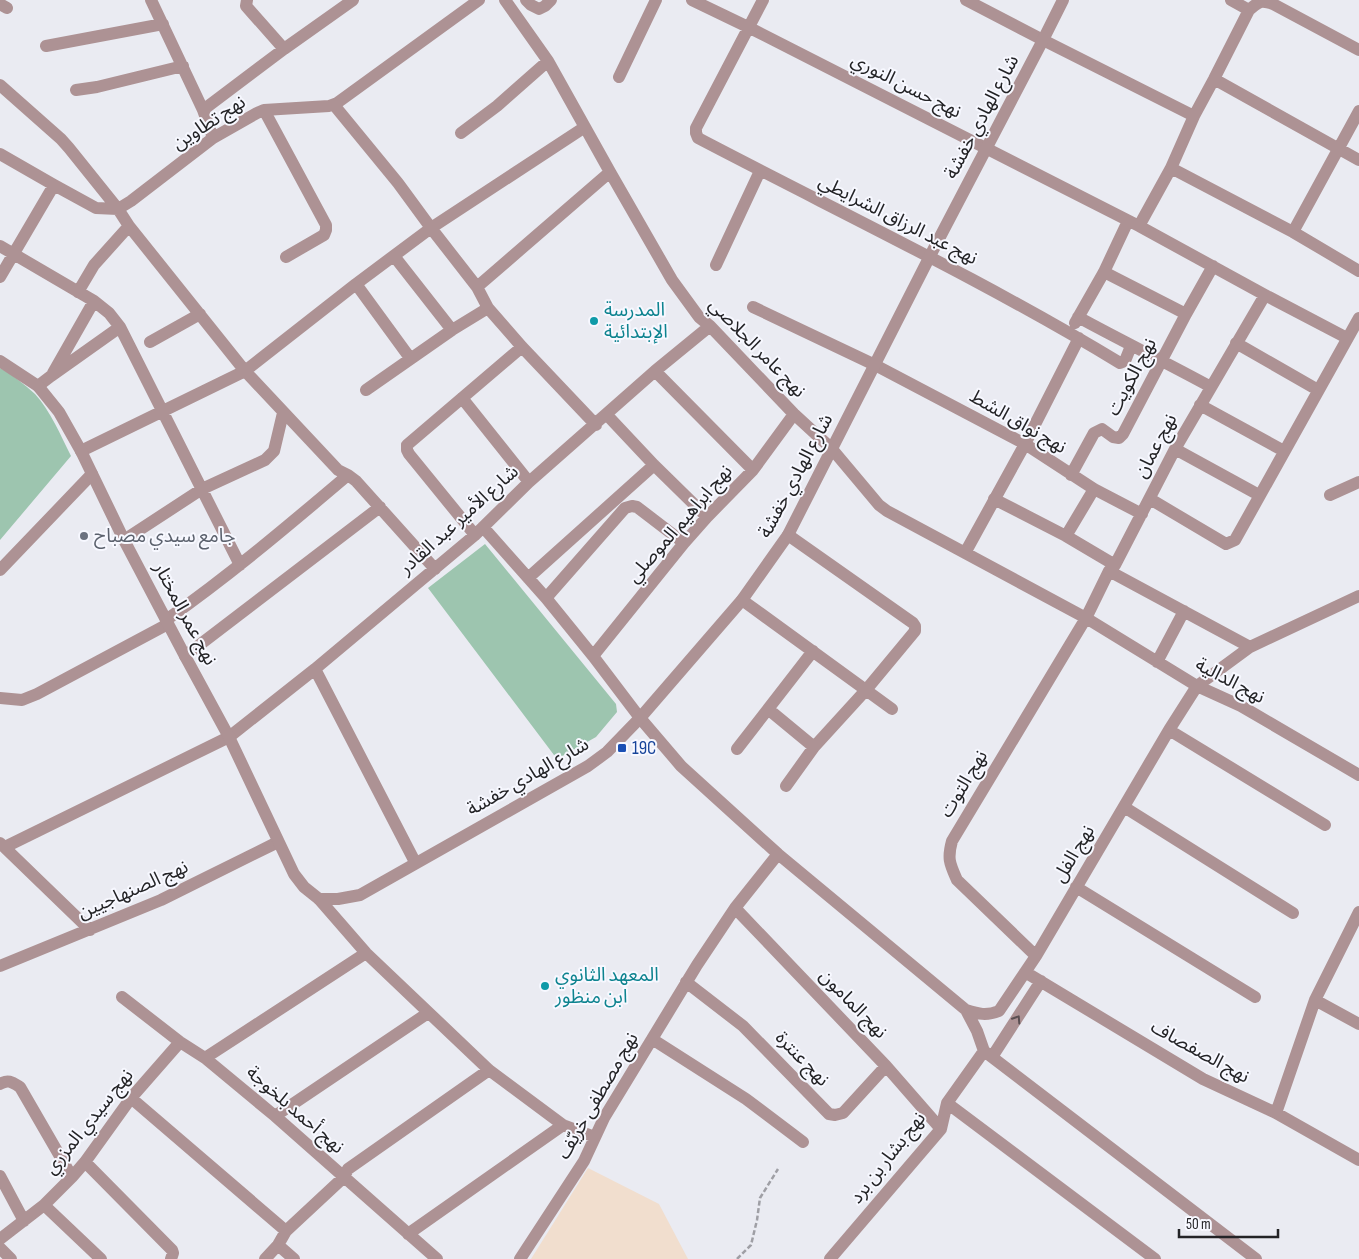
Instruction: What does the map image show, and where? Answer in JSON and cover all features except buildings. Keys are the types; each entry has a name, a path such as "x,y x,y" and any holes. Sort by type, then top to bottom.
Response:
{"street":[{"path":"152,0 203,110 213,138"},
{"path":"247,0 246,6 284,49"},
{"path":"203,110 353,0"},
{"path":"479,0 334,105 398,183 477,287 488,308 596,425"},
{"name":"نهج عامر الجلاصي","path":"506,0 548,61 672,280 699,317 710,326 794,414 832,449 870,496 887,511 1086,618"},
{"path":"526,0 539,9 551,0"},
{"path":"619,76 656,0"},
{"name":"نهج حسن النوري","path":"692,0 987,148 1347,338"},
{"path":"748,27 763,0"},
{"path":"966,0 1194,116"},
{"name":"شارع الهادي خفشة","path":"319,899 338,899 360,894 588,766 606,752 640,718 742,600 788,535 1063,0"},
{"path":"1231,0 1249,10"},
{"path":"965,553 1025,444 1074,335 1078,317 1104,272 1171,168 1194,116 1249,10 1257,3 1265,1 1274,4 1359,50"},
{"path":"46,46 163,24"},
{"name":"نهج عبد الرزاق الشرايطي","path":"748,27 696,128 698,138 930,256 1074,335 1120,363 1125,361 1131,346"},
{"path":"461,133 497,106 548,61"},
{"path":"76,90 97,87 183,66"},
{"path":"1214,79 1359,160"},
{"path":"0,85 60,139 246,371 338,470 348,475 435,568"},
{"name":"نهج تطاوين","path":"118,209 213,138 264,110 334,105"},
{"path":"264,110 326,225 324,235 286,257"},
{"path":"1293,232 1359,111"},
{"path":"81,450 246,371 356,284 431,228 585,127"},
{"path":"0,154 96,208 118,209"},
{"path":"1171,168 1293,232 1359,271"},
{"path":"716,266 760,171"},
{"path":"477,287 610,172"},
{"path":"0,277 54,186"},
{"path":"78,292 94,264 129,226"},
{"path":"0,246 94,301 109,313 120,327 240,565"},
{"path":"394,256 452,330"},
{"name":"نهج الكويت","path":"1071,475 1094,433 1102,430 1113,437 1119,438 1123,434 1213,266"},
{"path":"1104,272 1186,314"},
{"path":"356,284 410,358"},
{"name":"نهج عمان","path":"1086,618 1175,449 1265,295"},
{"path":"51,376 94,301"},
{"name":"نهج نواق الشط","path":"753,307 875,365 1025,444 1071,475 1142,514"},
{"path":"366,390 410,358 488,308"},
{"path":"150,342 200,314"},
{"path":"1078,317 1211,386"},
{"path":"1150,499 1226,544 1235,540 1359,318"},
{"name":"شارع الأمير عبد القادر","path":"2,845 229,737 315,669 479,531 529,482 710,326"},
{"path":"38,386 120,327"},
{"path":"1236,343 1318,390"},
{"path":"522,347 414,438 407,445 409,454 479,531 546,598 640,718 681,766 778,854 966,1010 988,1054 1248,1256"},
{"name":"نهج عمر المختار","path":"0,361 38,386 59,412 81,450 124,540 184,656 229,737 278,842 299,881 319,899 366,954 490,1070 563,1125 595,1137"},
{"path":"655,372 753,470"},
{"path":"462,398 529,482"},
{"path":"1200,405 1284,451"},
{"path":"124,540 202,489 266,460 274,451 283,412"},
{"name":"نهج ابراهيم الموصلي","path":"593,656 707,517 753,470 794,414"},
{"path":"607,415 707,517"},
{"path":"1175,449 1259,495"},
{"path":"528,578 654,465"},
{"path":"0,570 92,474"},
{"path":"0,698 22,700 37,694 167,622 240,565 348,475"},
{"path":"1330,495 1359,482"},
{"path":"1066,536 1094,488"},
{"path":"994,499 1066,536 1112,568 1184,611 1250,647"},
{"path":"546,598 625,508 637,507 684,544"},
{"path":"184,656 380,508"},
{"path":"786,786 814,747 866,690 915,631 915,626 912,623 788,535"},
{"path":"1197,686 1250,647 1359,596"},
{"path":"742,600 892,709"},
{"path":"1157,662 1184,611"},
{"name":"نهج الدالية","path":"1086,618 1197,686 1241,706 1359,775"},
{"name":"نهج التوت","path":"1036,956 957,880 948,855 952,841 1086,618"},
{"path":"738,749 813,651"},
{"path":"315,669 415,862"},
{"name":"نهج الفل","path":"966,1010 980,1015 990,1014 999,1010 1036,956 1169,730 1197,686"},
{"path":"768,709 814,747"},
{"path":"1169,730 1325,825"},
{"path":"1124,807 1293,913"},
{"name":"نهج الصنهاجيين","path":"0,966 161,900 278,842"},
{"path":"2,845 90,930"},
{"name":"نهج مصطفى خريّف","path":"520,1259 584,1161 604,1118 686,982 735,908 778,854"},
{"path":"1076,887 1255,997"},
{"name":"نهج المامون","path":"735,908 886,1066 941,1129"},
{"path":"1276,1114 1315,1000 1359,912"},
{"path":"205,1058 366,954"},
{"name":"نهج الصفصاف","path":"1025,972 1203,1079 1276,1114 1359,1160"},
{"name":"نهج بشار بن برد","path":"830,1259 941,1129 947,1103 988,1054 1041,981"},
{"name":"نهج عنترة","path":"686,982 743,1026 829,1114 835,1115 843,1112 886,1066"},
{"name":"نهج أحمد بلخوجة","path":"122,997 180,1042 205,1058 275,1116 437,1259"},
{"path":"1315,1000 1359,1024"},
{"path":"275,1116 428,1013"},
{"path":"652,1039 746,1099 803,1142"},
{"name":"نهج سيدي المزري","path":"0,1238 44,1205 72,1177 131,1098 180,1042"},
{"path":"265,1259 278,1246 286,1231 344,1178 348,1169 490,1070"},
{"path":"0,1084 5,1081 12,1081 20,1087 72,1177"},
{"path":"131,1098 286,1231"},
{"path":"947,1103 1155,1259"},
{"path":"408,1234 563,1125"},
{"path":"84,1162 172,1250 171,1259"},
{"path":"0,1176 24,1220"},
{"path":"44,1205 100,1259"},
{"path":"278,1246 294,1259"},
{"path":"0,1248 11,1259"}],"path":[{"path":"737,1259 751,1245 760,1198 778,1169"}],"shaded area":[{"path":"588,1168 659,1204 688,1259 531,1259"}],"green space":[{"path":"0,368 23,383 40,400 71,456 0,540"},
{"path":"485,544 616,704 617,712 596,737 557,759 428,588"}],"place":[{"name":"المدرسة الإبتدائية","path":"594,321"},
{"name":"جامع سيدي مصباح","path":"84,536"},
{"name":"19C","path":"622,748"},
{"name":"المعهد الثانوي ابن منظور","path":"545,986"}]}
